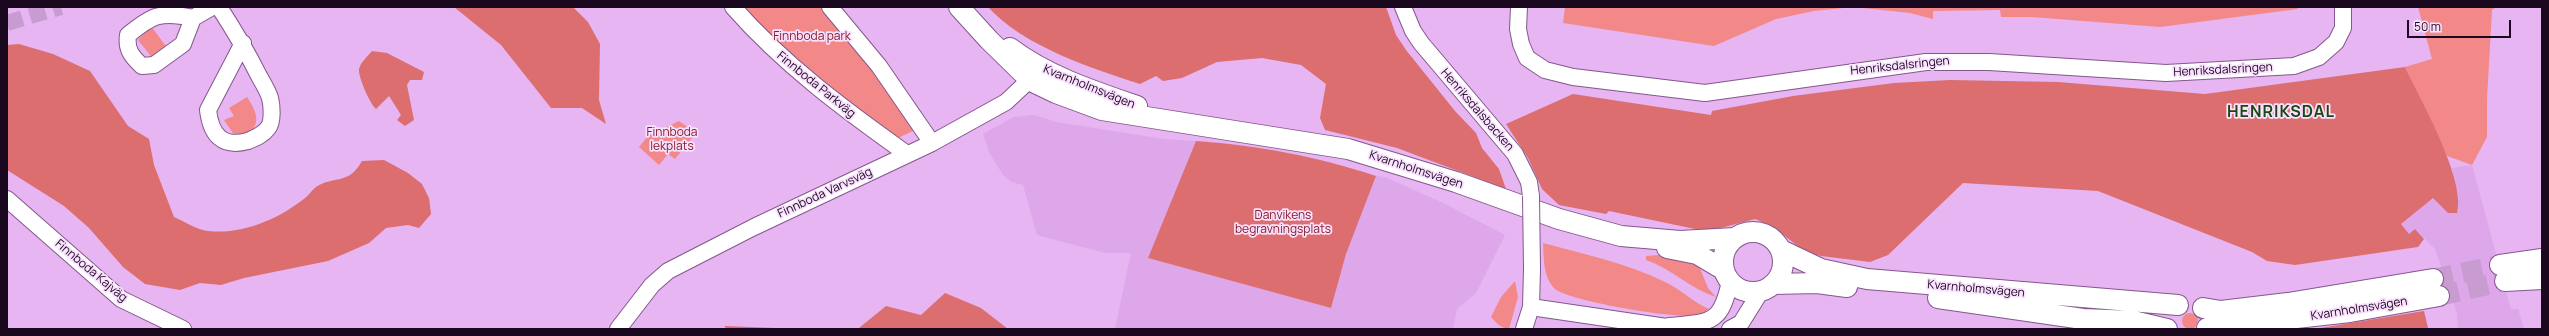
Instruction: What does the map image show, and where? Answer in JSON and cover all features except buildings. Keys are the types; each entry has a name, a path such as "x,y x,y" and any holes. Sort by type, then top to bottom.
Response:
{"street":[{"path":"193,18 212,7"},
{"path":"219,7 243,43 270,98 272,114 269,128 258,138 236,144 226,143 218,136 210,122 208,110 243,43"},
{"name":"Finnboda Parkväg","path":"733,7 776,52 816,88 907,154"},
{"path":"830,7 879,66 932,143"},
{"name":"Kvarnholmsvägen","path":"959,7 988,40 1036,74"},
{"name":"Kvarnholmsvägen","path":"963,7 977,16 1056,93 1102,110 1186,122 1348,149 1456,182 1559,219 1640,239 1658,246 1697,254 1727,275 1738,288 1748,292 1767,288 1834,285 2083,319 2133,321 2167,329"},
{"name":"Henriksdalsbacken","path":"1403,7 1413,31 1421,43 1515,154 1529,182 1531,196 1532,269 1530,307 1524,329"},
{"name":"Henriksdalsringen","path":"1520,7 1518,29 1521,44 1527,58 1545,70 1573,77 1705,93 1926,62 1989,62 2166,74 2294,66 2319,57 2336,42 2343,28 2343,7"},
{"name":"Finnboda Varvsväg","path":"618,329 652,285 668,271 754,227 932,143 1006,102 1036,74"},
{"name":"Finnboda Kajväg","path":"7,199 121,299 183,329"},
{"name":"Kvarnholmsvägen","path":"1640,239 1680,241 1735,238 1753,232 1764,234 1774,241 1781,250 1821,269 1867,279 2178,305 2192,302 2203,308 2221,311 2436,287 2350,312 2207,329"},
{"path":"1530,307 1674,328 1700,323 1717,315 1723,307 1727,275 1726,250 1735,238"},
{"path":"1730,329 1741,323 1783,268 1781,250"},
{"path":"2542,259 2502,273 2542,279"},
{"path":"2172,329 2170,318 2172,311 2178,305"},
{"path":"2203,308 2208,320 2207,329"}],"shaded area":[{"path":"1034,115 1056,122 1164,139 1196,141 1148,258 1331,308 1346,254 1376,176 1385,177 1441,202 1505,235 1476,293 1457,309 1453,329 1115,329 1131,253 1105,253 1037,235 1023,185 1012,182 1003,175 989,152 983,134 1014,117"},
{"path":"2472,165 2511,309 2518,309 2524,329 2458,329 2457,313 2435,249 2415,229 2409,234 2401,224 2433,197 2441,207 2459,198 2452,168"}],"green space":[{"path":"454,7 573,7 588,22 600,44 599,100 606,124 582,108 551,108 501,45"},
{"name":"Finnboda park","path":"741,7 824,7 854,40 915,130 896,139 820,83"},
{"path":"988,7 1386,7 1396,35 1406,50 1455,111 1476,133 1482,148 1499,169 1506,189 1397,148 1325,130 1320,118 1326,84 1301,65 1262,58 1217,62 1182,78 1163,81 1156,76 1140,84 1100,71 1039,44 1003,21"},
{"path":"1565,7 1853,7 1814,11 1776,19 1714,46 1563,23"},
{"path":"1853,7 2297,7 2298,9 2160,27 2032,17 2001,17 2000,10 1933,11 1933,19 1910,13"},
{"path":"2418,7 2496,7 2492,10 2487,99 2487,137 2472,165 2447,156 2405,67 2432,59"},
{"path":"151,26 168,49 153,59 138,40"},
{"path":"19,44 53,54 90,71 128,126 149,139 154,165 174,217 195,227 208,231 221,232 247,228 260,224 295,206 316,187 323,183 340,179 351,174 357,169 362,161 384,160 408,173 422,184 429,198 431,214 419,228 408,225 386,228 369,243 328,261 244,278 221,285 200,283 180,290 145,284 123,267 89,228 64,206 7,170 7,45"},
{"path":"372,51 387,53 424,72 422,80 410,80 407,85 414,120 405,126 397,120 401,115 389,96 376,109 365,90 360,78 359,69"},
{"path":"2405,67 2431,119 2449,161 2455,181 2458,199 2457,213 2448,213 2433,198 2401,224 2409,234 2415,229 2424,239 2418,247 2295,265 2267,261 2252,252 2098,191 1963,183 1888,255 1870,262 1821,256 1804,251 1772,226 1755,219 1717,229 1695,229 1609,211 1606,214 1559,205 1542,189 1528,158 1506,124 1573,94 1711,115 1712,111 1793,96 1894,83 1950,80 2058,82 2205,94"},
{"path":"247,97 255,111 255,124 250,134 235,136 224,120 234,116 229,108"},
{"name":"Finnboda lekplats","path":"679,121 696,133 675,159 668,154 659,165 639,147 648,136"},
{"name":"Danvikens begravningsplats","path":"1196,141 1265,149 1309,157 1376,176 1346,254 1331,308 1148,258"},
{"path":"1543,243 1636,269 1671,285 1697,303 1709,309 1698,315 1670,315 1602,304 1564,294 1555,289 1548,279 1544,261"},
{"path":"1646,256 1678,256 1697,261 1708,288 1716,297 1697,289 1664,268 1646,260"},
{"path":"1515,281 1518,297 1509,329 1499,325 1491,317 1501,297"},
{"path":"945,293 981,308 1008,329 846,329 859,328 886,306 921,315"},
{"path":"2424,311 2428,328 2314,329"},
{"path":"2187,313 2193,313 2198,318 2196,327 2193,329 2187,329 2182,324 2182,318"},
{"path":"724,326 801,329 727,329"}],"tunnel":[{"path":"7,23 61,7"},
{"path":"2433,279 2500,265"},
{"path":"2439,296 2505,281"}],"district":[{"name":"HENRIKSDAL","path":"2281,113"}]}
